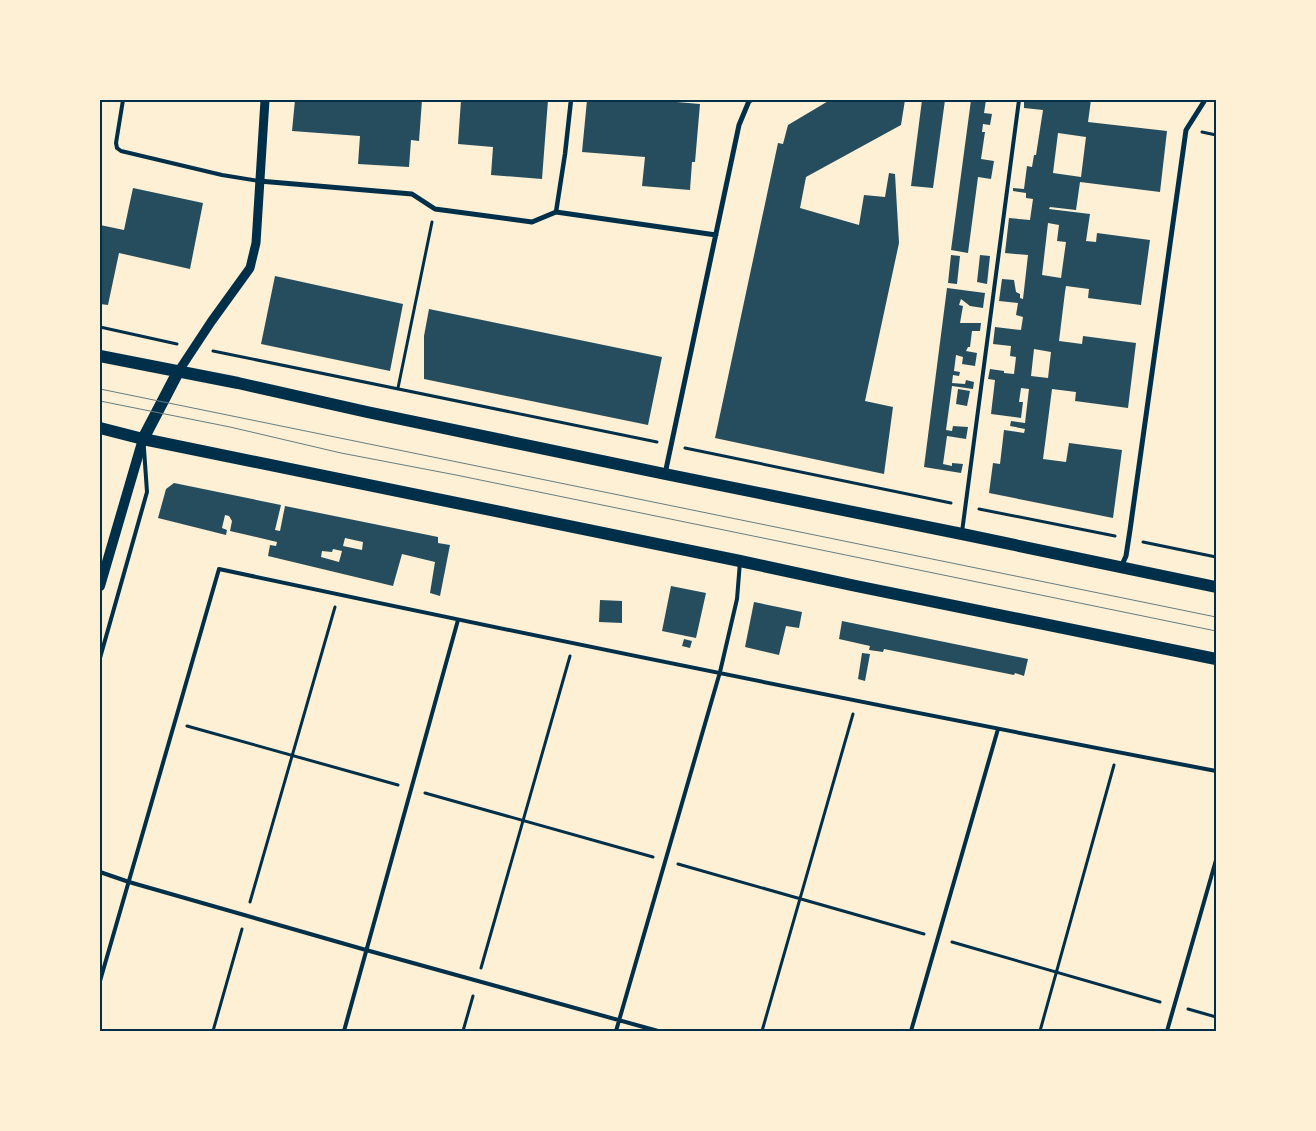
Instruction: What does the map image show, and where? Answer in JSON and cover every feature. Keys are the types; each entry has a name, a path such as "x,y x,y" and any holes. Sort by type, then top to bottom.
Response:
{"main road":[{"path":"100,356 1216,587"},
{"path":"100,586 143,439 178,372"},
{"path":"100,428 143,439 1216,659"}],"street":[{"path":"178,372 250,268 256,243 265,100"},
{"path":"556,212 571,100"},
{"path":"665,474 739,126 749,100"},
{"path":"1121,567 1126,556 1130,530 1186,130 1205,100"},
{"path":"259,181 412,194 435,209 532,222 556,212 716,235"}],"lane":[{"path":"124,100 116,143 117,148 122,151 222,175 259,181"},
{"path":"962,534 1019,100"},
{"path":"100,658 147,492 143,439"},
{"path":"616,1031 720,672 737,599 740,561"},
{"path":"100,981 219,569 458,620 1216,771"},
{"path":"344,1031 458,620"},
{"path":"911,1031 998,729"},
{"path":"1167,1031 1216,860"},
{"path":"100,872 246,916 658,1031"}],"path":[{"path":"398,388 435,209"},
{"path":"213,1031 339,595"},
{"path":"463,1031 574,643"},
{"path":"762,1031 857,700"},
{"path":"175,723 665,860 1216,1018"},
{"path":"1040,1031 1118,752"}],"building":[{"path":"295,100 422,100 419,141 411,140 409,167 358,164 360,136 292,131"},
{"path":"461,100 548,100 542,179 491,175 493,147 458,144"},
{"path":"587,100 653,100 700,104 695,162 692,162 690,190 642,186 645,157 582,152"},
{"path":"830,100 905,100 901,125 806,177 800,208 859,225 864,195 885,197 889,173 895,174 899,243 865,401 893,407 884,474 715,438 778,143 783,144 788,125"},
{"path":"922,100 945,100 933,188 911,186"},
{"path":"971,100 986,100 984,113 992,114 990,125 983,124 982,132 985,132 981,159 994,161 991,179 978,177 968,253 951,250"},
{"path":"1024,100 1091,100 1088,122 1167,131 1160,192 1080,182 1076,210 1050,207 1049,209 1090,214 1086,241 1096,242 1097,233 1150,240 1141,305 1088,298 1089,289 1066,286 1065,292 1059,341 1082,344 1083,336 1136,343 1128,408 1075,401 1076,392 1052,389 1043,459 1066,462 1069,443 1122,450 1113,518 989,493 993,463 1000,464 1004,430 1024,433 1025,429 1010,426 1011,421 1025,423 1029,389 1021,388 1019,402 1023,402 1021,418 991,414 995,380 988,379 990,369 1014,374 1016,357 1010,356 1011,346 993,344 995,327 1021,330 1023,317 1016,315 1018,303 999,301 1002,279 1014,280 1016,292 1023,299 1028,255 1005,253 1009,218 1030,220 1033,199 1026,198 1026,193 1013,191 1013,188 1024,189 1027,166 1032,167 1034,155 1036,155 1043,110 1024,108","holes":["1058,133 1086,137 1081,177 1053,173","1048,223 1059,225 1057,241 1066,242 1061,278 1042,275","1034,349 1051,352 1048,378 1031,376"]},
{"path":"133,188 203,203 190,269 119,253 108,305 100,304 100,225 124,230"},
{"path":"951,255 960,256 957,284 948,283"},
{"path":"980,255 990,256 987,284 977,282"},
{"path":"275,276 403,304 390,371 261,344"},
{"path":"947,288 985,293 983,308 970,306 961,299 959,305 963,306 960,323 981,323 980,331 972,331 970,347 966,351 977,353 975,366 962,364 963,357 956,355 954,371 960,372 959,376 953,375 952,383 965,384 966,380 974,382 973,389 952,386 946,430 952,431 953,426 968,427 966,439 947,436 943,464 952,466 952,463 963,464 961,473 924,467"},
{"path":"429,309 662,357 648,425 424,379 424,336"},
{"path":"958,389 970,391 967,406 956,404"},
{"path":"174,483 281,505 275,530 280,531 285,506 438,537 438,543 450,545 440,596 430,593 435,562 402,554 393,586 268,556 270,545 276,546 277,542 230,531 232,521 229,516 225,515 222,528 227,530 226,535 158,518 166,489","holes":["345,538 363,542 362,550 343,546","333,549 342,551 339,562 321,557 322,551 332,552"]},
{"path":"671,586 706,593 696,638 662,631"},
{"path":"600,600 622,601 622,623 599,622"},
{"path":"754,602 802,612 799,628 786,626 779,655 745,647"},
{"path":"842,621 1028,659 1024,676 884,649 883,652 869,650 870,646 839,639"},
{"path":"684,639 692,641 690,648 682,646"},
{"path":"862,653 870,654 865,681 858,679"}],"tram line":[{"path":"100,389 1216,617"},
{"path":"100,401 230,427 341,453 1216,631"}]}
